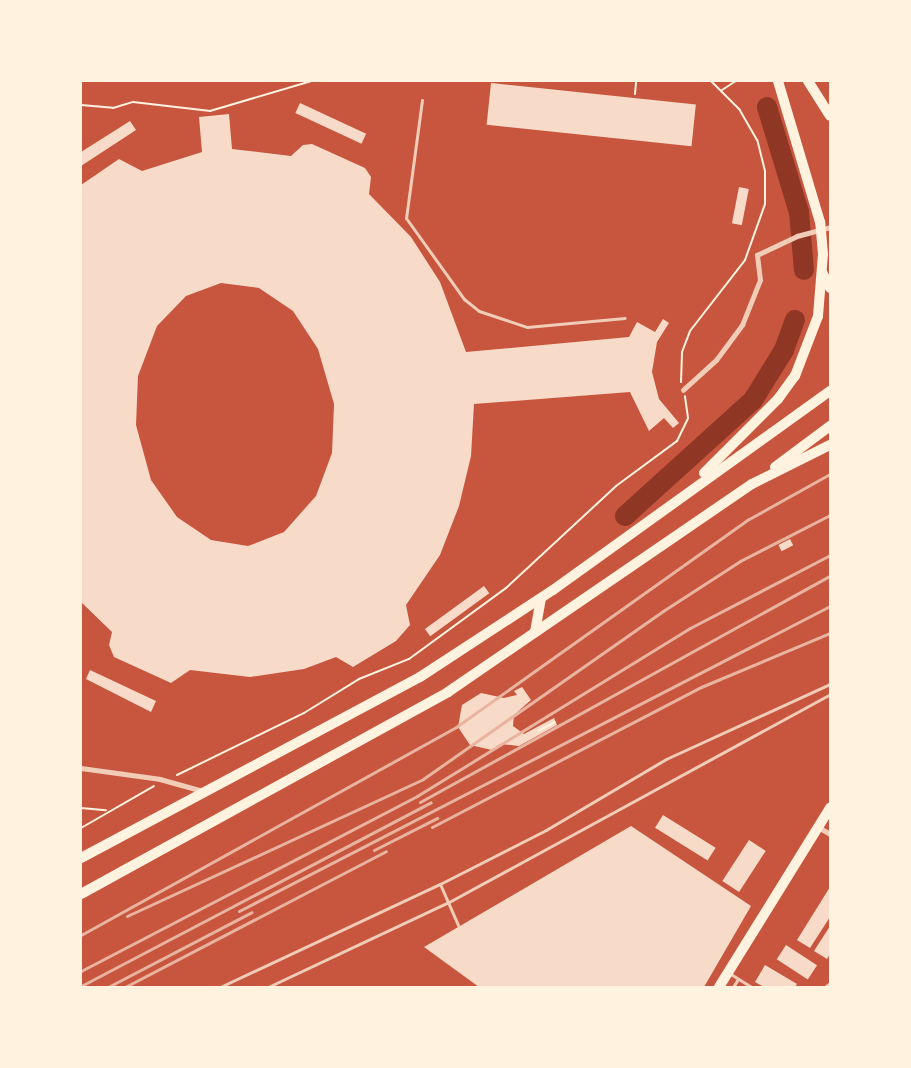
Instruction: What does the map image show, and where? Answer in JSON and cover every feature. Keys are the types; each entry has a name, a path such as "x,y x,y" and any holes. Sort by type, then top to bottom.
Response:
{"main road":[{"path":"682,494 759,420 795,376 818,316 822,271 820,222 778,81"},
{"path":"808,81 830,116"},
{"path":"822,271 830,288"},
{"path":"81,858 420,677 541,599 682,494 830,391"},
{"path":"81,894 404,717 535,632 752,484 830,426"},
{"path":"752,484 830,445"},
{"path":"535,632 541,599"},
{"path":"719,987 830,808"}],"street":[{"path":"683,390 716,360 742,324 760,280 757,255 797,236 830,227"},
{"path":"81,768 166,781 207,792"},
{"path":"818,827 830,834"}],"lane":[{"path":"422,100 406,218 464,299 479,312 527,327 625,318"},
{"path":"220,987 440,884 546,830 666,760 830,684"},
{"path":"268,987 449,902 830,694"},
{"path":"440,884 458,925"},
{"path":"728,973 751,987"},
{"path":"733,987 738,979"},
{"path":"825,987 830,983"}],"path":[{"path":"81,106 113,108 133,102 210,112 311,81"},
{"path":"81,828 108,809 304,713 359,679 409,659 506,588 613,489 680,438 688,418 680,368 690,331 745,260 765,204 765,172 757,140 722,90 710,81"},
{"path":"722,90 736,81"},
{"path":"635,94 636,82"},
{"path":"538,731 555,722"},
{"path":"81,808 108,809"}],"building":[{"path":"491,83 696,105 691,146 487,125"},
{"path":"300,103 366,134 362,144 295,113"},
{"path":"229,114 232,149 291,156 303,145 312,144 365,168 371,177 369,194 411,237 440,282 466,352 629,337 637,322 655,332 663,319 669,323 657,342 652,372 659,399 679,423 673,428 664,418 649,431 630,392 474,404 471,456 459,506 440,555 406,605 410,625 396,641 353,667 336,657 304,669 250,677 190,670 171,683 114,657 109,645 112,632 81,602 81,185 119,159 142,171 202,152 199,117","holes":["221,283 259,288 293,311 318,349 334,404 332,453 316,496 284,532 248,546 211,540 177,517 151,480 136,425 138,376 157,326 186,296"]},
{"path":"130,121 136,130 81,166 81,152"},
{"path":"739,187 749,189 742,225 732,223"},
{"path":"790,539 793,545 782,551 778,545"},
{"path":"484,586 489,593 430,636 425,629"},
{"path":"90,670 156,701 151,712 86,679"},
{"path":"522,687 531,700 514,715 513,726 524,734 554,718 557,725 519,746 500,744 492,750 470,745 458,727 462,705 481,693 504,698 517,695 514,691"},
{"path":"663,815 716,848 708,861 655,828"},
{"path":"631,826 751,906 704,987 479,987 424,947"},
{"path":"749,840 766,851 739,892 722,881"},
{"path":"830,887 830,917 810,948 797,940"},
{"path":"830,926 830,954 827,959 814,951"},
{"path":"786,945 817,965 808,979 777,959"},
{"path":"765,965 797,984 795,987 764,987 755,982"}],"waterway":[{"path":"767,107 799,212 804,270"},
{"path":"625,516 753,400 784,350 795,320"}],"railway":[{"path":"81,935 456,727 749,519 830,474"},
{"path":"127,916 423,779 663,611 740,561 830,515"},
{"path":"81,971 417,796 690,628 830,555"},
{"path":"420,802 830,576"},
{"path":"239,911 830,606"},
{"path":"432,827 701,687 830,633"},
{"path":"81,986 431,802"},
{"path":"374,850 437,818"},
{"path":"125,987 386,851"},
{"path":"108,987 252,912"}]}
